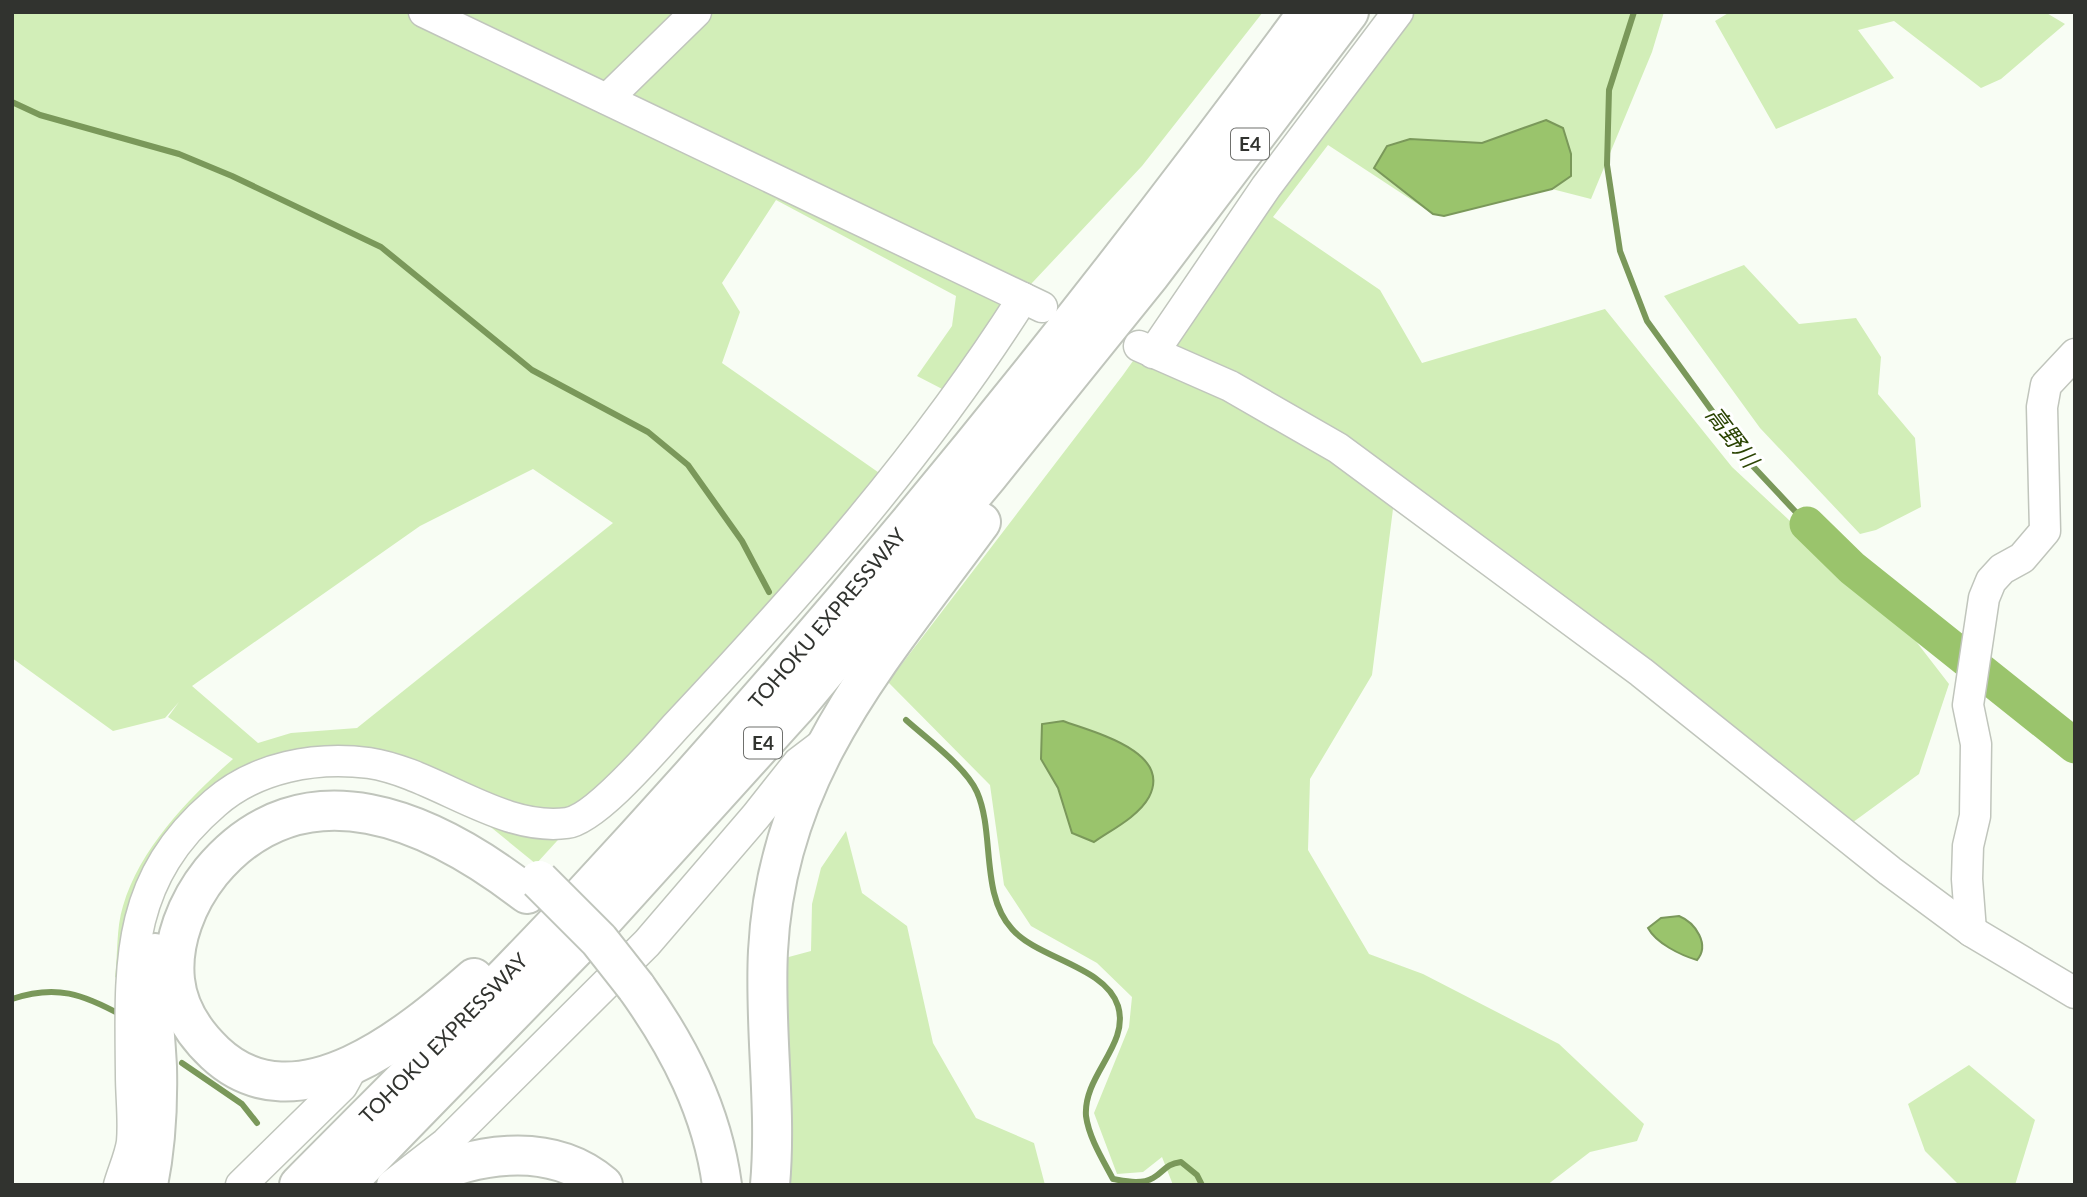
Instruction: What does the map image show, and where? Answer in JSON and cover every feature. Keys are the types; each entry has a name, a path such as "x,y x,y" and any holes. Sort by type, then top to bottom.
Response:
{"highway":[{"name":"TOHOKU EXPRESSWAY","path":"299,1185 583,894 769,687 1025,380 1308,12"},
{"name":"TOHOKU EXPRESSWAY","path":"345,1185 604,919 794,709 1150,275 1349,12"},
{"path":"771,1185 767,1012 772,903 794,810 826,742 881,658 1006,486 1150,275"},
{"path":"703,1185 697,1147 673,1085 630,994 592,932 533,887 434,834 379,816 351,811 295,817 243,841 221,860 197,892 179,936 175,981 180,1003 191,1025 224,1062 247,1073 275,1081 303,1082 353,1066 436,1010 492,962 769,687"},
{"path":"148,1185 155,1146 158,1105 153,990 158,935 178,886 210,843 247,817 285,800 341,792 366,794 393,798 449,820 501,851 533,887"},
{"path":"630,994 680,1055 697,1091 716,1148 722,1185"},
{"path":"411,1185 449,1167 481,1158 509,1155 540,1157 570,1165 603,1185"}],"street":[{"path":"119,1185 132,1143 130,999 137,925 161,865 177,840 195,820 246,781 300,764 342,761 395,768 517,819 568,823 587,814 645,760 821,568 1033,303 424,12"},
{"path":"607,99 696,12"},
{"path":"1398,12 1146,350 1230,386 1338,448 1641,672 1890,871 1971,931 2075,993"},
{"path":"1971,931 1967,879 1968,846 1975,816 1976,744 1968,705 1984,598 1991,581 2002,569 2022,558 2045,531 2042,407 2046,385 2075,354"},
{"path":"392,1185 446,1143 647,943 757,816 798,763 826,742"},
{"path":"241,1185 342,1086 353,1066"}],"shaded area":[{"path":"12,12 1263,12 1142,166 1032,283 948,392 917,376 952,326 956,296 776,200 722,283 740,312 722,363 885,477 812,554 672,715 536,864 487,824 438,795 371,778 319,776 268,787 229,807 169,866 135,988 115,977 119,923 131,885 141,864 168,825 233,759 168,717 179,702 165,718 113,731 12,658","holes":["533,469 613,523 357,728 291,733 258,743 192,686 420,526"]},
{"path":"1381,12 1664,12 1652,52 1591,199 1552,189 1444,216 1433,214 1328,145 1273,217 1380,290 1422,363 1605,309 1732,467 1908,631 1949,684 1919,774 1834,836 1394,501 1372,675 1310,779 1308,850 1369,954 1423,974 1559,1044 1644,1124 1637,1141 1590,1152 1547,1185 1173,1185 1162,1157 1143,1172 1117,1174 1094,1113 1129,1027 1132,997 1097,963 1031,926 1004,885 990,785 888,682 1123,375"},
{"path":"1730,12 2045,12 2065,24 2001,79 1981,88 1894,21 1858,30 1894,78 1776,129 1715,21"},
{"path":"1546,120 1563,128 1571,154 1571,176 1552,189 1444,216 1433,214 1374,168 1387,146 1410,139 1482,143"},
{"path":"1744,265 1799,324 1856,318 1881,357 1878,394 1915,438 1921,507 1876,530 1860,534 1760,428 1664,296"},
{"path":"1063,721 1126,746 1150,767 1153,781 1149,797 1144,804 1124,823 1094,842 1072,833 1058,788 1041,759 1042,724"},
{"path":"846,831 862,893 907,926 933,1043 976,1118 1034,1143 1045,1185 784,1185 789,1055 785,958 811,951 812,904 821,868"},
{"path":"1679,916 1696,929 1702,941 1701,954 1697,960 1669,948 1648,928 1661,918"},
{"path":"1969,1065 2035,1120 2015,1185 1959,1185 1925,1151 1908,1104"}],"waterway":[{"name":"高野川","path":"1634,12 1609,90 1607,165 1620,251 1647,321 1749,462 1807,524"},
{"path":"12,102 40,115 179,154 232,176 381,247 532,370 648,432 688,465 742,541 769,592"},
{"name":"高野川","path":"1807,524 1852,568 2075,746"},
{"path":"906,720 955,763 972,782 986,826 996,899 1002,915 1012,929 1038,948 1100,981 1111,992 1118,1006 1118,1034 1091,1087 1086,1116 1093,1141 1113,1179 1143,1181 1153,1178 1172,1164 1181,1162 1197,1175 1202,1185"},
{"path":"12,999 42,992 56,992 82,997 123,1016"},
{"path":"182,1063 242,1104 257,1123"}]}
